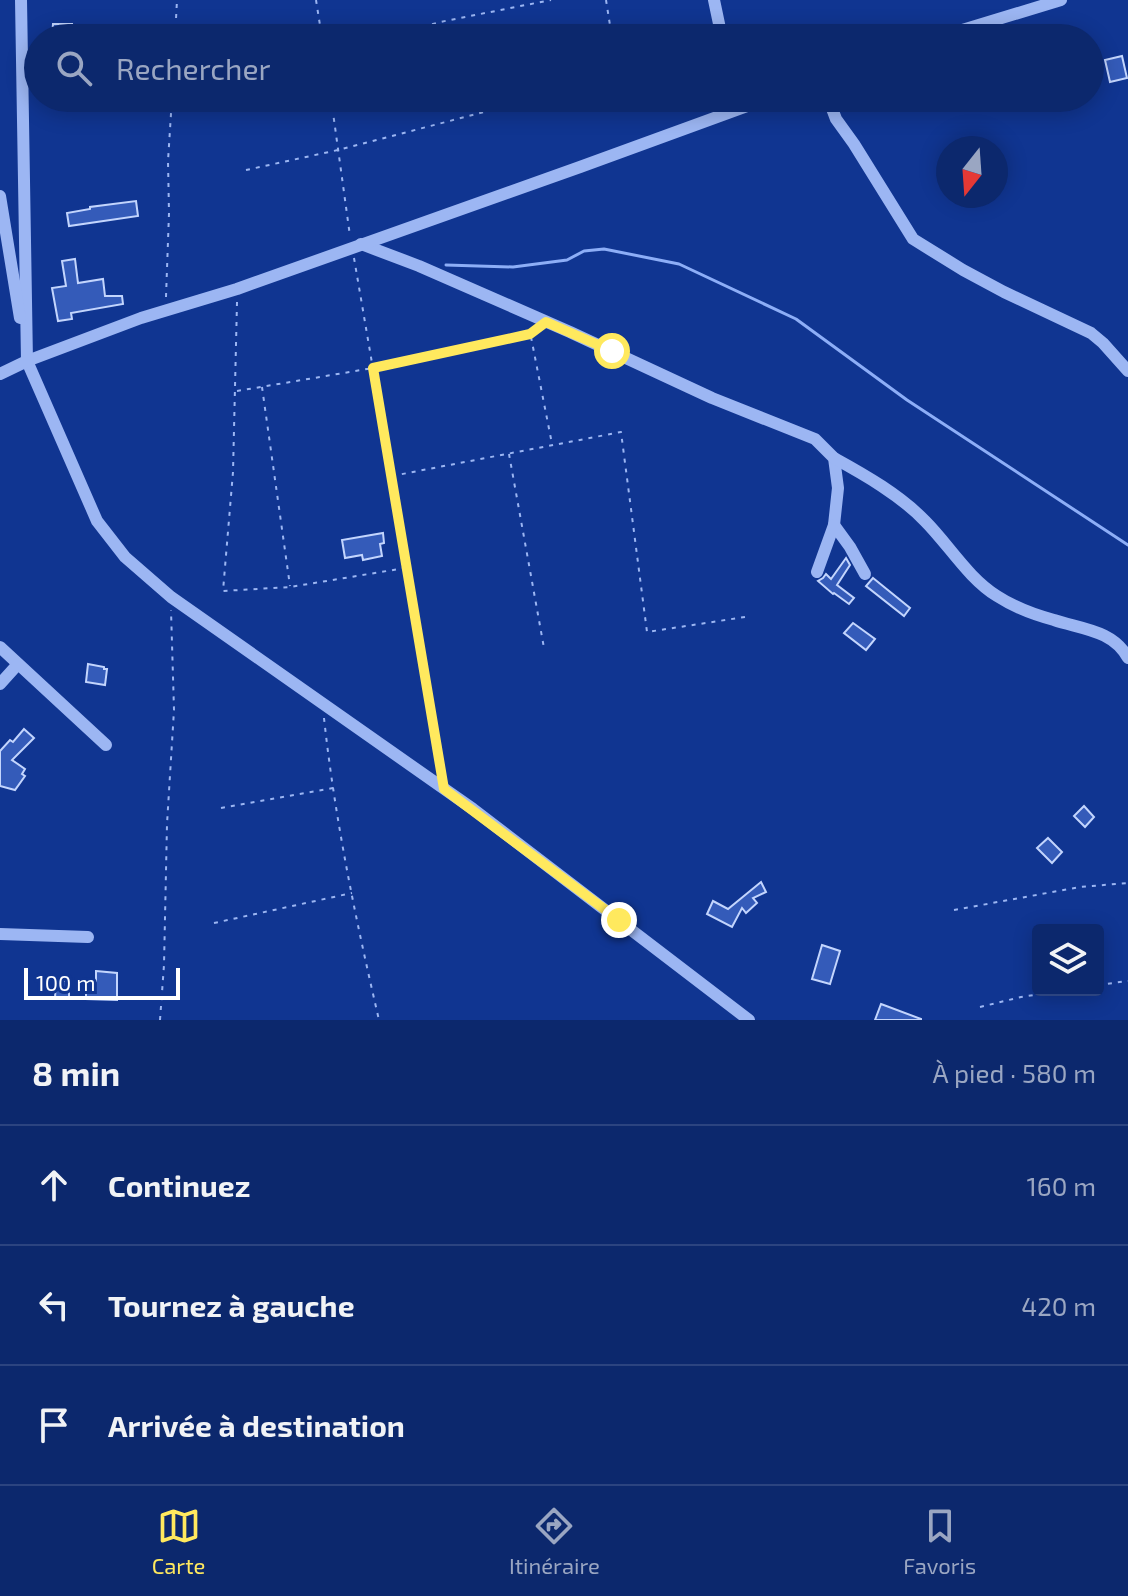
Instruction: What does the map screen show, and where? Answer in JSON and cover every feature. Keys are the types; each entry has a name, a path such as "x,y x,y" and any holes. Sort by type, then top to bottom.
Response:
{"street":[{"path":"21,0 27,361"},
{"path":"714,0 719,24"},
{"path":"982,24 1061,0"},
{"path":"0,374 27,361 165,311 237,289 505,194 714,112"},
{"path":"833,112 913,239 1032,307 1091,333 1128,371"},
{"path":"0,196 27,361 97,521 125,557 171,597 509,836 749,1020"},
{"path":"357,246 419,266 712,398 815,439 834,458 867,477 919,515 995,595 1038,615 1112,639 1128,658"},
{"path":"817,572 834,525 838,488 834,458"},
{"path":"834,525 865,574"},
{"path":"0,647 106,745"},
{"path":"0,684 18,664"},
{"path":"0,934 88,937"}],"path":[{"path":"176,24 177,0"},
{"path":"316,0 320,24"},
{"path":"433,24 551,0"},
{"path":"606,0 610,24"},
{"path":"165,311 171,112"},
{"path":"333,112 444,789"},
{"path":"246,170 484,112"},
{"path":"237,289 233,472 223,591 290,587 407,568"},
{"path":"235,391 373,368 530,334 546,322"},
{"path":"530,334 553,445"},
{"path":"262,387 290,587"},
{"path":"391,476 621,432 647,632 745,617"},
{"path":"509,454 544,648"},
{"path":"160,1020 174,710 171,597"},
{"path":"323,705 334,788 379,1020"},
{"path":"221,808 334,788"},
{"path":"954,910 1080,887 1128,883"},
{"path":"214,923 353,893"},
{"path":"1104,984 1128,981"},
{"path":"980,1007 1032,995"}],"building":[{"path":"1122,56 1127,78 1110,82 1105,60"},
{"path":"136,201 138,216 69,226 67,213"},
{"path":"75,259 78,283 103,279 105,296 122,296 123,304 71,313 72,319 58,321 52,288 66,286 62,261"},
{"path":"383,533 384,543 380,544 382,556 363,560 362,555 345,558 342,540"},
{"path":"846,558 850,565 837,585 854,598 849,604 818,581 826,574 831,579"},
{"path":"873,578 910,608 904,616 866,586"},
{"path":"853,623 875,639 866,650 844,633"},
{"path":"88,664 107,669 105,685 86,682"},
{"path":"24,729 34,738 12,760 25,769 22,774 25,776 15,790 0,786 0,751"},
{"path":"1084,806 1094,817 1085,827 1074,816"},
{"path":"1048,838 1062,852 1052,863 1037,848"},
{"path":"761,882 766,892 753,898 757,903 746,913 742,908 732,927 707,914 713,901 728,909"},
{"path":"822,945 840,951 830,984 812,979"},
{"path":"96,971 117,973 117,1000 86,999 86,981 96,981"},
{"path":"56,981 69,981 69,998 55,998"},
{"path":"881,1004 921,1019 921,1020 875,1020"}],"waterway":[{"path":"446,265 513,267 567,260 584,251 604,249 679,264 796,319 907,400 1128,545"}],"route":[{"path":"612,351 546,322 530,334 373,368 444,789 619,920"}]}
